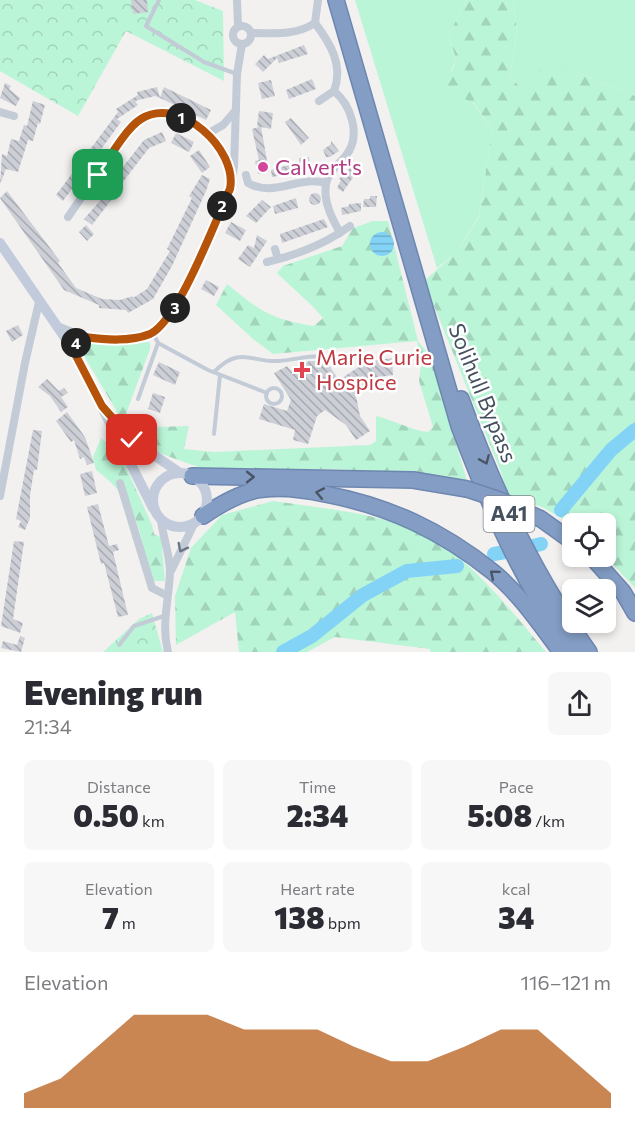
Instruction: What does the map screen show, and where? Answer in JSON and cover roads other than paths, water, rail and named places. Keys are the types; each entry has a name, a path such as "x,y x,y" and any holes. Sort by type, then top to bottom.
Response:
{"highway":[{"name":"Solihull Bypass","path":"336,0 438,359 479,480 537,598 573,652"},
{"name":"Solihull Bypass","path":"424,307 465,412 514,524 569,623 589,652"},
{"path":"186,474 413,480 466,489 500,500 541,519 562,534"},
{"path":"199,520 238,497 255,490 280,488 346,498 409,518 451,541 494,573 517,595 561,652"},
{"path":"601,567 623,592 635,613"}],"main road":[{"path":"0,243 72,348 160,520 177,528 199,520 207,498 200,481 132,440 102,406"},
{"path":"153,508 153,491 158,484 171,474 186,474"}],"street":[{"path":"237,0 238,25 232,34 237,43 242,44 247,42 251,33"},
{"path":"318,0 315,23 329,41 338,66 338,82 334,91 319,101"},
{"path":"238,25 244,25 251,33 296,33 315,23"},
{"path":"57,326 85,337 108,340 135,338 153,332 178,304 230,189 237,74 242,44"},
{"path":"334,91 348,107 353,132 349,152 335,167 326,183 328,208 340,233"},
{"path":"209,133 223,125 236,110"},
{"path":"68,217 140,119 160,113 173,114 209,133 222,152 232,178"},
{"path":"1,116 14,116"},
{"path":"243,190 247,179 268,189 306,181 326,183"},
{"path":"267,262 278,260 306,247 320,246 350,226"},
{"path":"275,249 278,260"},
{"path":"0,496 39,302"},
{"path":"72,348 85,337"},
{"path":"120,483 152,588 166,594"},
{"path":"160,520 168,546 170,572 164,616 168,652"},
{"path":"170,572 199,520"}],"lane":[{"path":"159,0 146,26 204,62 237,74"},
{"path":"153,332 158,343 214,372 267,393 275,389 281,393 282,398 279,402 272,404 267,398 267,393"},
{"path":"138,399 158,343"},
{"path":"214,372 226,362 249,356 279,361 318,355 344,362"},
{"path":"214,434 220,375"},
{"path":"119,645 134,626 164,616"}],"water":[{"path":"382,232 391,235 394,244 391,253 382,256 373,253 370,244 373,235"}],"waterway":[{"path":"561,510 611,450 635,430"},
{"path":"533,546 541,544"},
{"path":"494,554 505,552"},
{"path":"283,652 312,636 363,595 407,571 457,566"}],"place":[{"name":"Calvert's","path":"263,167"},
{"name":"Marie Curie Hospice","path":"302,370"}]}
